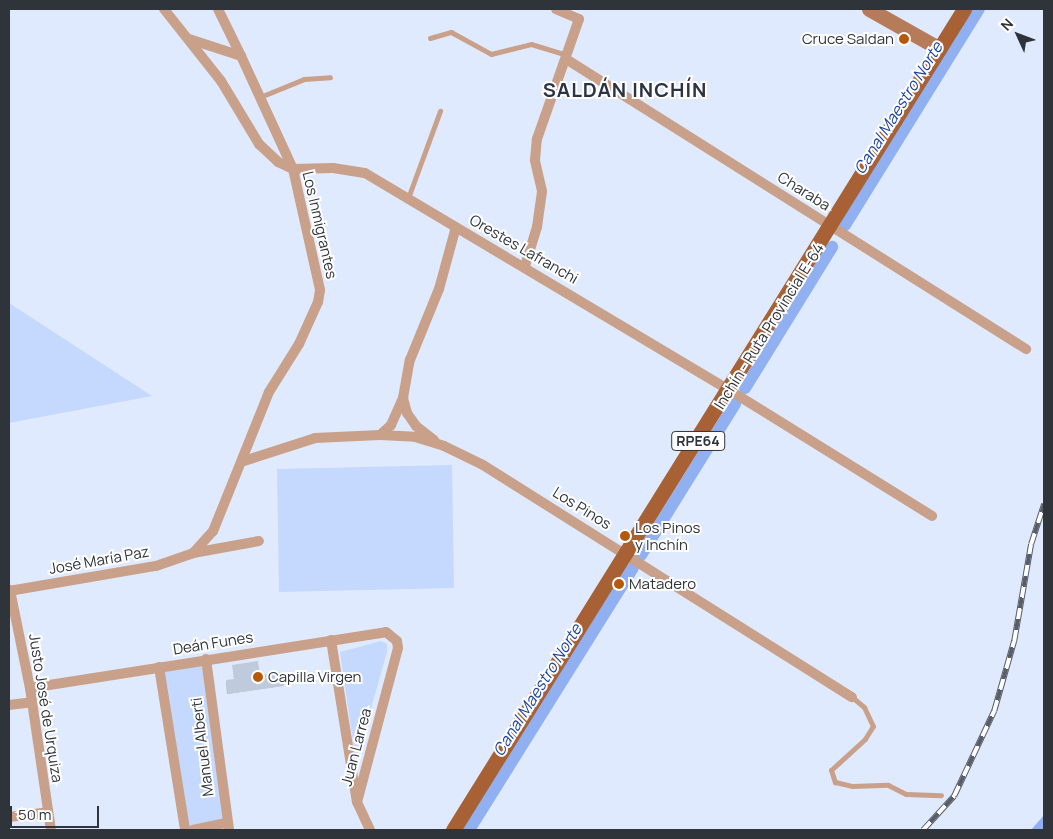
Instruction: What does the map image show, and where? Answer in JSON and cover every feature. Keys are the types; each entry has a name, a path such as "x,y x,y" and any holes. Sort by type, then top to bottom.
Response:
{"main road":[{"path":"869,9 940,49"},
{"name":"Inchín - Ruta Provincial E-64","path":"453,830 730,390 964,9"}],"street":[{"name":"Los Inmigrantes","path":"164,9 221,81 259,144 278,162 293,169 316,270 318,302 299,344 269,392 244,461 214,531 194,553"},
{"path":"218,9 293,169"},
{"path":"525,266 537,227 542,191 535,160 537,139 579,19 577,15 556,9"},
{"path":"189,39 241,56"},
{"name":"Charaba","path":"567,57 1026,349"},
{"name":"Orestes Lafranchi","path":"293,169 315,167 358,171 525,266 730,390 932,516"},
{"path":"380,435 391,425 403,398 410,360 439,289 456,227"},
{"name":"Los Pinos","path":"403,398 407,413 416,426 444,446"},
{"name":"Los Pinos","path":"244,461 315,438 380,435 415,437 444,446 483,465 852,697"},
{"name":"José María Paz","path":"10,590 156,566 194,553 259,541"},
{"name":"Justo José de Urquiza","path":"10,590 30,688 50,830"},
{"name":"Deán Funes","path":"30,688 158,666 386,632 398,641"},
{"path":"331,640 357,802 370,830"},
{"name":"Juan Larrea","path":"357,802 398,641"},
{"name":"Manuel Alberti","path":"206,659 227,827"},
{"path":"158,666 185,830"},
{"path":"9,705 32,702"},
{"path":"9,817 48,812"},
{"path":"193,830 227,827"}],"lane":[{"path":"430,38 451,32 491,54 531,44 567,57"},
{"path":"259,97 304,79 330,77"},
{"path":"408,199 440,111"},
{"path":"852,697 864,707 872,726 865,739 835,764 831,770 832,778 852,786 888,785 906,794 941,795"}],"shaded area":[{"path":"9,303 152,396 9,423"},
{"path":"452,465 454,588 279,592 277,469"},
{"path":"381,641 387,644 387,652 356,762 340,652"},
{"path":"206,659 226,823 185,830 159,667"}],"water":[{"path":"1044,815 1044,830 1031,830"}],"building":[{"name":"Capilla Virgen","path":"258,661 260,675 282,672 284,686 228,694 226,680 234,679 232,665"}],"waterway":[{"name":"Canal Maestro Norte","path":"845,225 979,9"},
{"name":"Canal Maestro Norte","path":"745,388 832,247"},
{"name":"Canal Maestro Norte","path":"641,555 735,404"},
{"name":"Canal Maestro Norte","path":"469,830 633,568"}],"railway":[{"path":"923,830 954,796 994,711 1014,641 1031,544 1044,504"}],"place":[{"name":"Cruce Saldan","path":"904,39"},
{"name":"Los Pinos y Inchín","path":"625,536"},
{"name":"Matadero","path":"619,584"},
{"name":"Capilla Virgen","path":"258,677"}],"district":[{"name":"SALDÁN INCHÍN","path":"625,89"}]}
